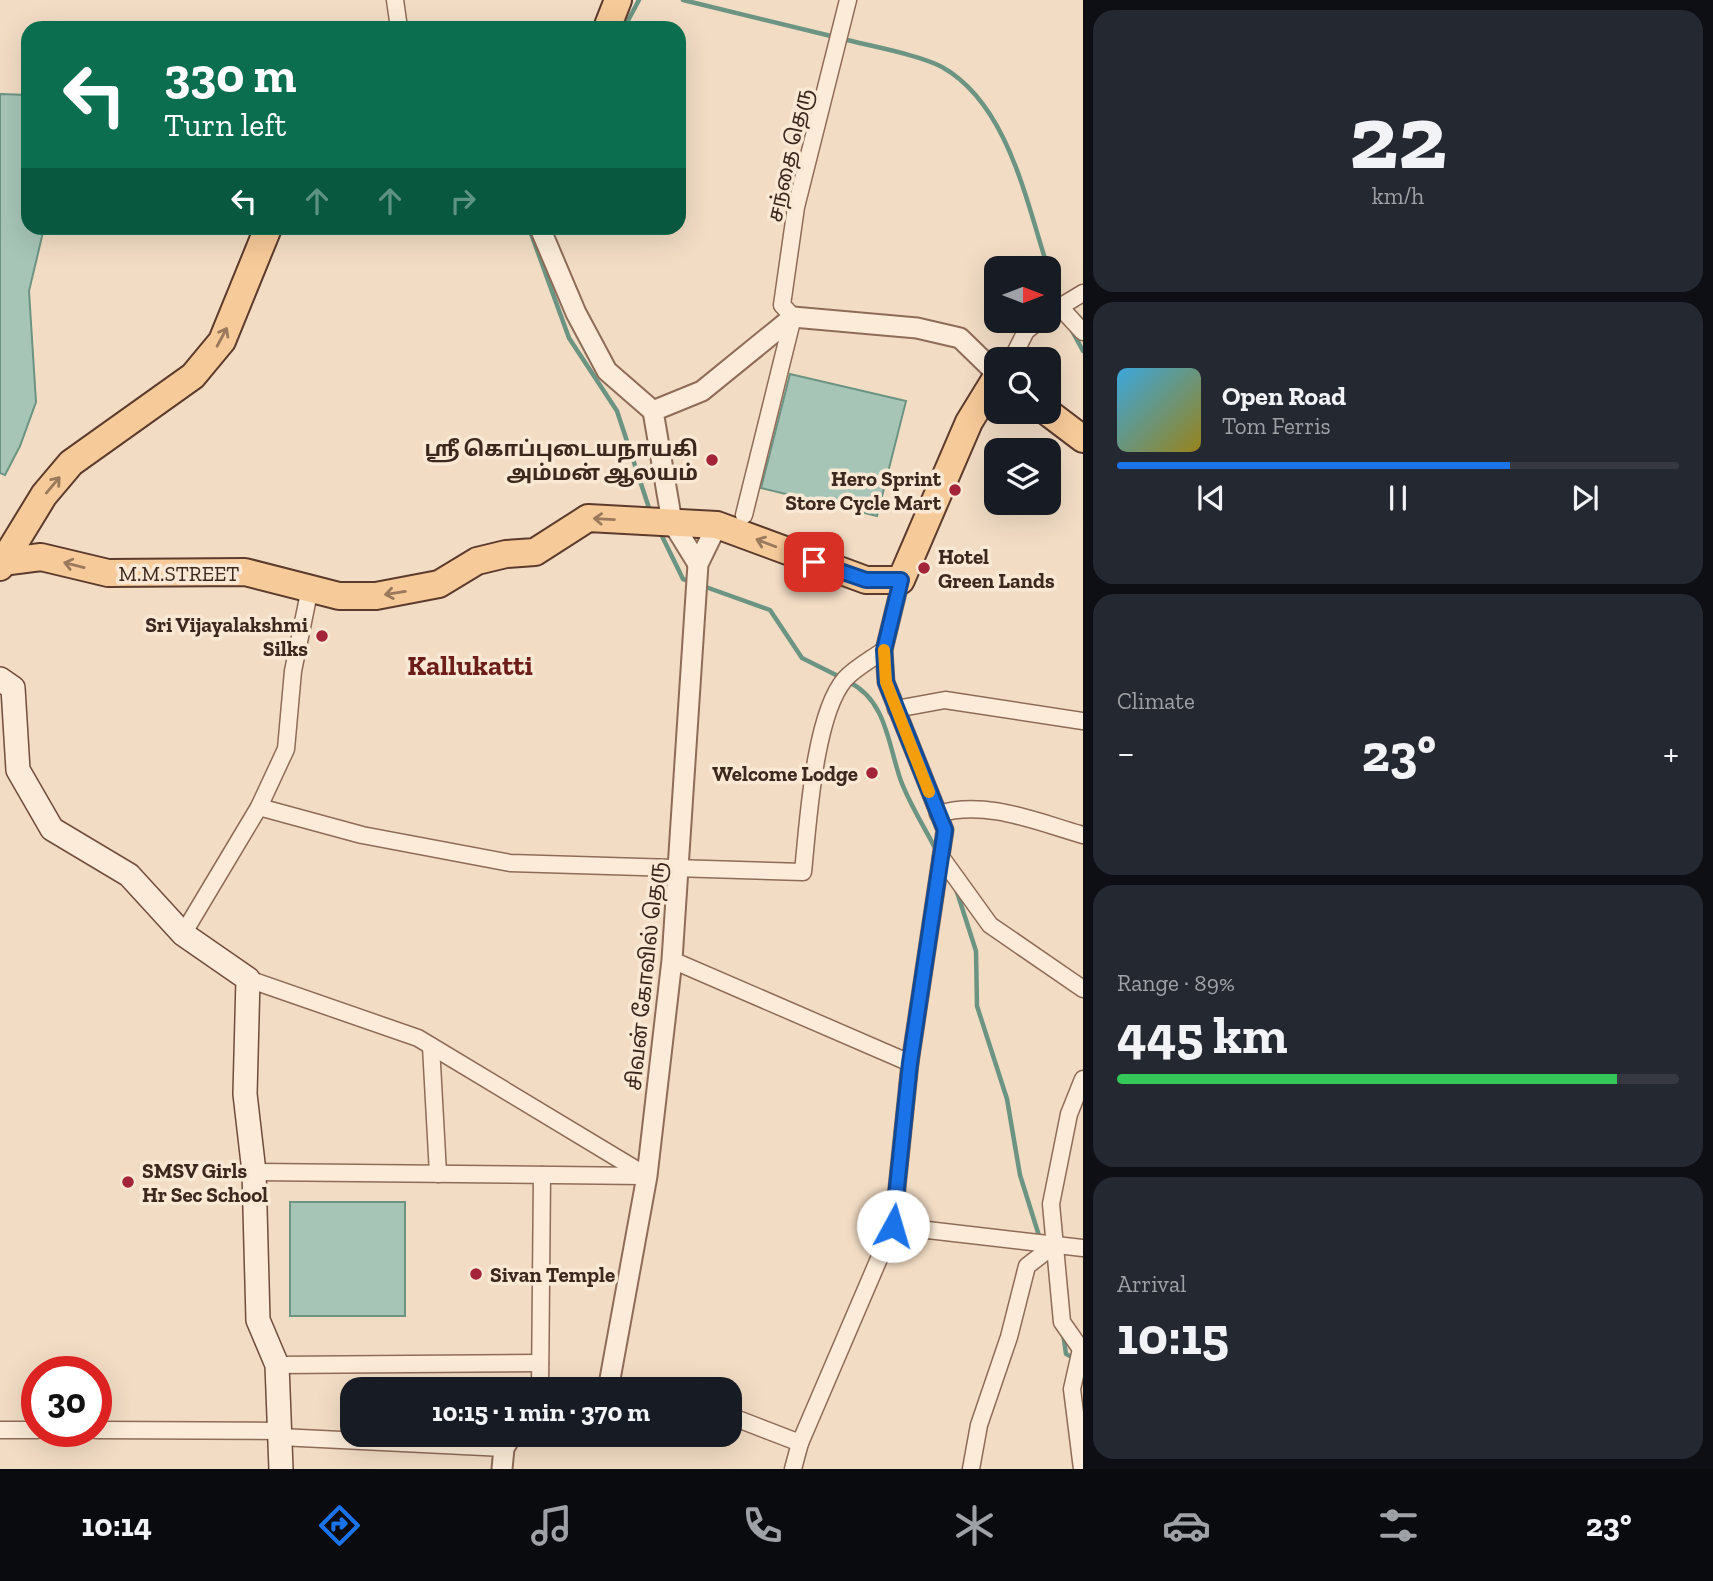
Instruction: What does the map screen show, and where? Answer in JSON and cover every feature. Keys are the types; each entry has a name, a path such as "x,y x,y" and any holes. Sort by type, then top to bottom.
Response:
{"main road":[{"path":"610,21 618,0"},
{"path":"1,565 44,495 71,463 193,376 222,341 265,235"},
{"path":"901,580 969,422 984,396"},
{"path":"1061,422 1083,439"},
{"name":"M.M.STREET","path":"1,565 41,557 107,573 151,575 245,572 339,596 376,596 439,584 477,561 506,554 535,552 588,518 717,525 866,580 901,580"},
{"path":"0,679 13,688 18,770 52,829 129,874 183,934 248,979 245,1094 254,1172 258,1320 277,1365 281,1469"}],"street":[{"path":"395,0 398,21"},
{"name":"சந்தை தெரு","path":"793,317 782,304 796,207 848,0"},
{"path":"543,235 576,313 607,371 653,411 672,522 698,564"},
{"path":"1061,307 1083,293"},
{"path":"1061,316 1083,332"},
{"path":"744,516 793,317"},
{"path":"653,411 702,391 793,317 917,328 960,338 984,363"},
{"path":"698,564 717,525"},
{"name":"சிவன் கோவில் தெரு","path":"610,1377 647,1176 672,960 698,564"},
{"path":"793,1469 800,1443 893,1226 910,1063 945,830 886,682 884,650 901,580"},
{"path":"183,934 259,807 286,749 293,671 310,588"},
{"path":"259,807 362,835 510,863 803,872 812,790 829,708 846,679 884,650"},
{"path":"896,709 945,701 1083,721"},
{"path":"938,814 961,807 1014,815 1083,835"},
{"path":"941,856 990,925 1083,989"},
{"path":"672,960 910,1063"},
{"path":"248,979 418,1038 647,1176"},
{"path":"431,1046 438,1174"},
{"path":"1082,1469 1072,1389 1082,1351 1062,1322 1051,1204 1069,1114 1083,1079"},
{"path":"254,1172 647,1176"},
{"path":"540,1377 542,1175"},
{"path":"893,1226 1083,1248"},
{"path":"971,1469 979,1425 1009,1337 1027,1266 1053,1246"},
{"path":"277,1365 540,1363"},
{"path":"742,1421 800,1443"},
{"path":"0,1430 21,1430"},
{"path":"112,1430 340,1436"},
{"path":"502,1469 507,1447"}],"shaded area":[{"path":"0,94 21,95 21,235 42,235 29,291 36,402 20,446 5,475 0,473"},
{"path":"790,374 906,401 877,516 761,488"},
{"path":"290,1202 405,1202 405,1316 290,1316"}],"waterway":[{"path":"628,21 639,0"},
{"path":"683,0 835,37"},
{"path":"843,39 933,63 965,84 999,129 1012,156 1044,256"},
{"path":"532,235 569,338 617,411 650,511"},
{"path":"1070,327 1083,351"},
{"path":"660,532 683,579 692,582"},
{"path":"703,586 770,610 802,658 842,678"},
{"path":"849,682 862,690 879,712 905,790 936,850"},
{"path":"956,889 976,951 977,1006 1007,1099 1020,1175 1040,1239"},
{"path":"1063,1333 1066,1354 1074,1358"}],"slow traffic":[{"path":"884,650 886,682 929,792"}],"place":[{"name":"ஸ்ரீ கொப்புடையநாயகி அம்மன் ஆலயம்","path":"712,460"},
{"name":"Hero Sprint Store Cycle Mart","path":"955,490"},
{"name":"Hotel Green Lands","path":"924,568"},
{"name":"Sri Vijayalakshmi Silks","path":"322,636"},
{"name":"Welcome Lodge","path":"872,773"},
{"name":"SMSV Girls Hr Sec School","path":"128,1182"},
{"name":"Sivan Temple","path":"476,1274"}],"district":[{"name":"Kallukatti","path":"470,665"}],"route":[{"path":"814,562 866,580 901,580 884,650 886,682 945,830 910,1063 893,1226"}]}
